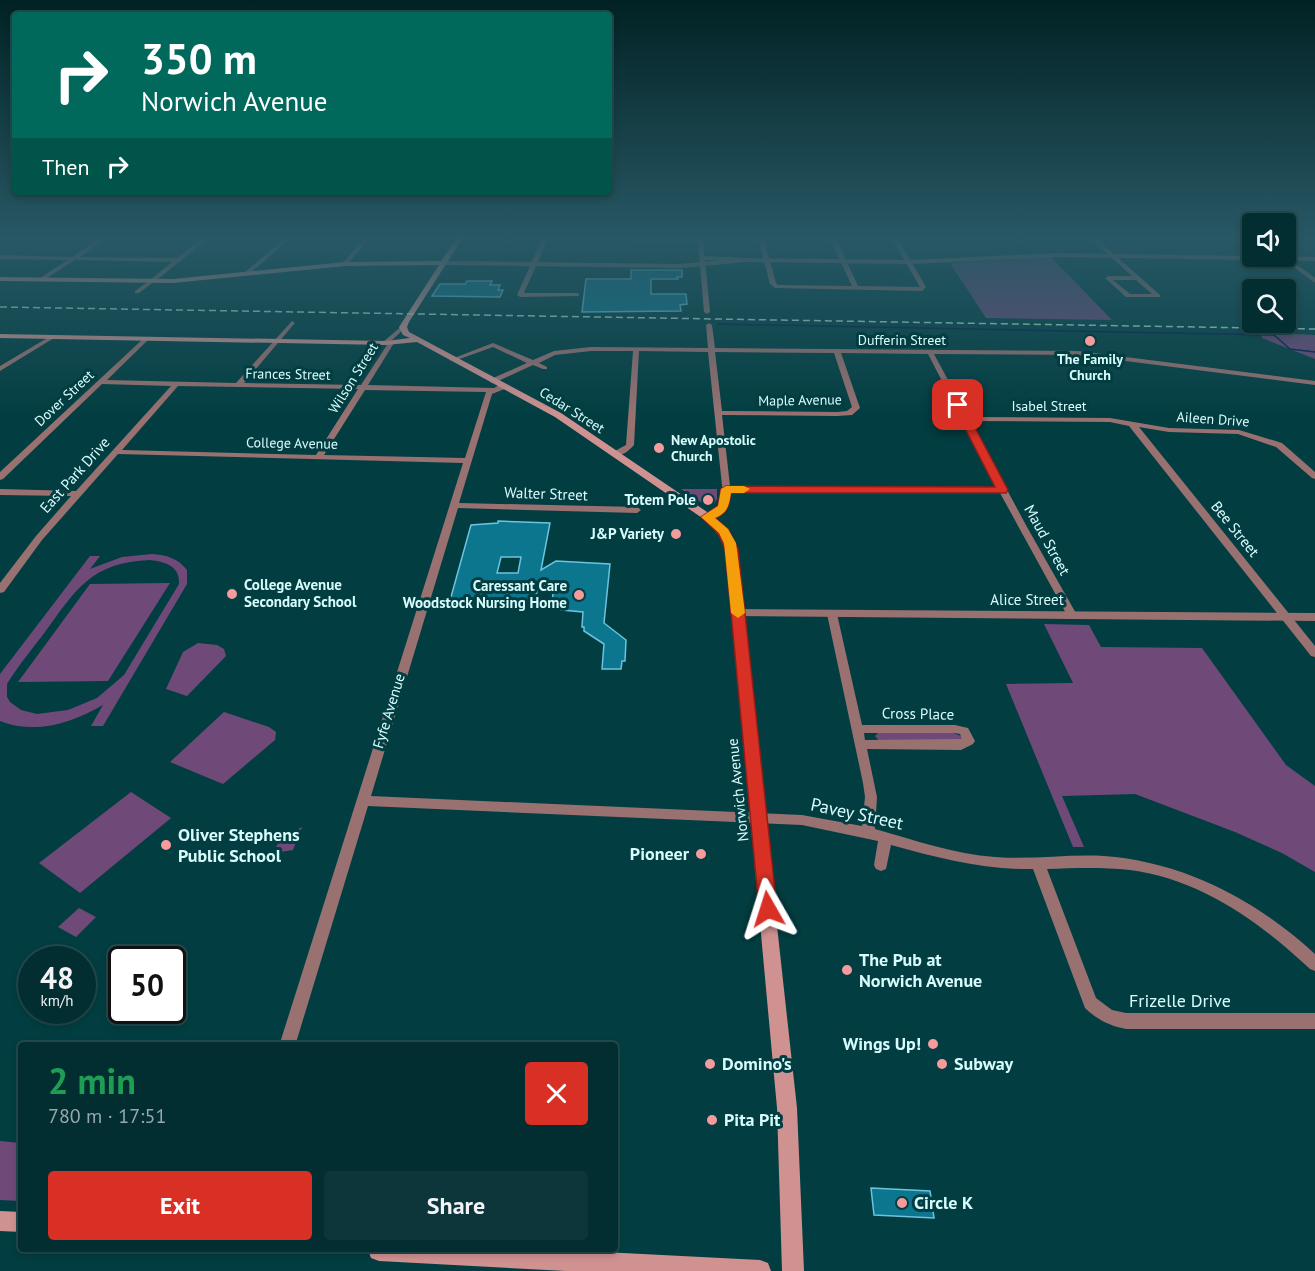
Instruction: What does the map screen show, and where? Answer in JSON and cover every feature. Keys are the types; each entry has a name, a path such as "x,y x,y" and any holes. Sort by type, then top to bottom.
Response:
{"main road":[{"name":"Wilson Street","path":"403,327 421,298"},
{"path":"403,327 406,333 415,340"},
{"path":"0,336 276,342 388,343 415,340"},
{"name":"Cedar Street","path":"415,340 561,417 707,517"},
{"name":"Norwich Avenue","path":"707,517 724,532 730,543 738,613 787,1108 793,1271"},
{"path":"0,1221 18,1222"},
{"path":"392,1252 461,1263 760,1271"}],"street":[{"path":"706,298 707,312"},
{"path":"238,385 292,323"},
{"path":"707,517 724,507 726,489 709,326"},
{"name":"Wilson Street","path":"319,457 364,387 388,343 403,327"},
{"path":"0,369 51,338"},
{"name":"Dover Street","path":"0,477 146,339"},
{"path":"452,360 494,345 545,368"},
{"name":"Dufferin Street","path":"495,383 554,353 573,350 1088,353 1315,383"},
{"path":"616,454 630,445 636,350"},
{"name":"Maple Avenue","path":"718,413 837,414 852,412 856,408 837,351"},
{"name":"Maud Street","path":"930,352 1002,490 1072,615"},
{"name":"Frances Street","path":"100,382 476,389 495,383"},
{"path":"476,389 495,383"},
{"name":"Fyfe Avenue","path":"288,1042 467,461 489,393 495,383"},
{"name":"East Park Drive","path":"0,590 34,544 176,384"},
{"name":"Isabel Street","path":"965,419 1107,420 1132,424"},
{"name":"Aileen Drive","path":"1132,424 1175,430 1230,431 1260,437 1282,447 1315,475"},
{"name":"Bee Street","path":"1132,424 1315,653"},
{"name":"College Avenue","path":"116,452 467,461"},
{"path":"726,489 1002,490"},
{"path":"0,492 77,494"},
{"name":"Walter Street","path":"454,505 637,510"},
{"name":"Alice Street","path":"738,613 1315,617"},
{"path":"832,614 862,744 871,797 868,832"},
{"name":"Cross Place","path":"858,729 955,729 964,731 969,741 964,745 862,744"},
{"name":"Pavey Street","path":"362,801 802,820 868,832 979,861 1123,864 1182,878 1227,897 1251,912 1315,963"},
{"path":"881,865 885,838"},
{"name":"Frizelle Drive","path":"1038,864 1090,1003 1098,1011 1116,1020 1126,1021 1315,1021"}],"shaded area":[{"path":"973,298 1091,298 1112,320 986,318"},
{"path":"1261,334 1315,335 1315,359 1262,338"},
{"path":"681,489 717,489 717,499 714,504 705,505"},
{"path":"152,554 171,558 187,570 187,584 103,726 91,726 103,705 79,717 53,725 26,727 0,721 0,674 90,556 100,556 90,569 122,557","holes":["156,561 171,566 177,573 179,584 124,675 97,698 68,710 37,714 21,710 10,702 7,697 7,684 66,603 87,581 113,566 130,562"]},
{"path":"170,583 108,681 18,682 90,584"},
{"path":"1044,624 1089,625 1101,647 1202,648 1286,765 1315,786 1315,872 1282,853 1235,832 1135,794 1062,796 1084,847 1073,847 1006,684 1073,683"},
{"path":"198,643 217,645 224,649 226,656 187,696 166,689 183,652"},
{"path":"224,712 269,727 276,732 275,740 223,784 170,762"},
{"path":"878,733 954,733 963,737 962,741 879,741 875,736"},
{"path":"131,792 171,818 80,893 39,863"},
{"path":"302,827 293,850 280,852 276,847 281,838"},
{"path":"79,908 96,917 76,937 58,927"},
{"path":"0,1141 18,1143 18,1201 0,1200"}],"building":[{"path":"584,298 686,298 687,304 680,305 681,311 582,312"},
{"name":"Caressant Care Woodstock Nursing Home","path":"498,521 550,523 541,570 556,561 610,564 604,623 626,640 625,661 622,661 621,669 602,669 604,644 584,631 583,612 551,609 554,586 538,586 534,608 449,604 471,525 498,523","holes":["501,557 521,557 518,573 497,573"]},
{"name":"Circle K","path":"871,1188 930,1191 934,1218 874,1215"}],"waterway":[{"path":"718,324 1274,335 1290,349 1315,352"}],"railway":[{"path":"0,307 1315,329"}],"slow traffic":[{"path":"738,613 732,549 724,532 707,517 724,507 726,489 744,489"}],"place":[{"name":"The Family Church","path":"1090,341"},
{"name":"New Apostolic Church","path":"659,448"},
{"name":"Totem Pole","path":"708,500"},
{"name":"J&P Variety","path":"676,534"},
{"name":"College Avenue Secondary School","path":"232,594"},
{"name":"Caressant Care Woodstock Nursing Home","path":"579,595"},
{"name":"Oliver Stephens Public School","path":"166,845"},
{"name":"Pioneer","path":"701,854"},
{"name":"The Pub at Norwich Avenue","path":"847,970"},
{"name":"Wings Up!","path":"933,1044"},
{"name":"Domino's","path":"710,1064"},
{"name":"Subway","path":"942,1064"},
{"name":"Pita Pit","path":"712,1120"},
{"name":"Circle K","path":"902,1203"}],"route":[{"path":"768,909 732,549 724,532 707,517 724,507 726,489 1002,490 958,405"}]}
